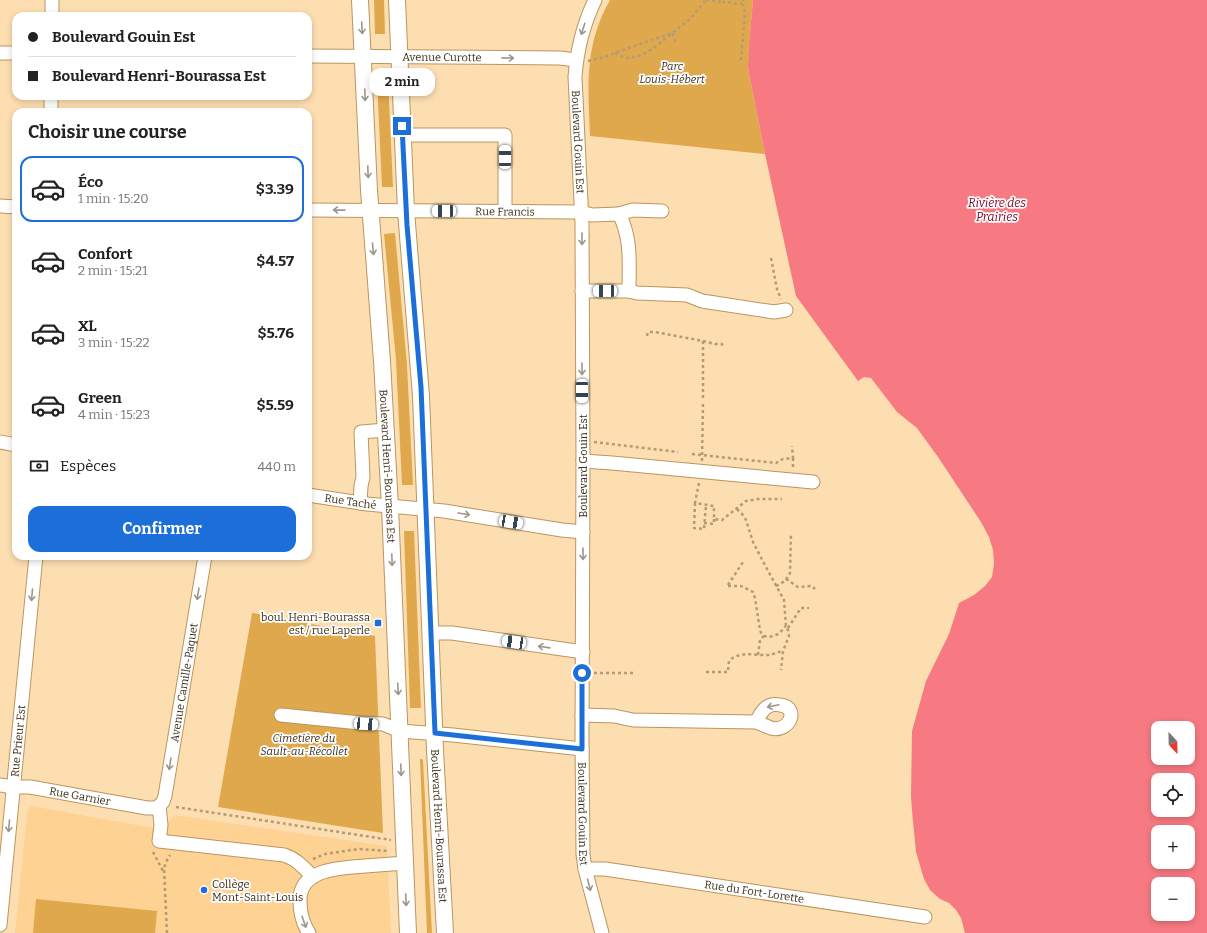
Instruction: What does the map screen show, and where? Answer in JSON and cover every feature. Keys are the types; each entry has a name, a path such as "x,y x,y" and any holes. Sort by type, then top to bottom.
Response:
{"main road":[{"name":"Boulevard Henri-Bourassa Est","path":"360,0 370,211 382,361 390,506 408,933"},
{"name":"Boulevard Henri-Bourassa Est","path":"396,0 406,211 420,378 445,933"}],"street":[{"path":"52,0 52,12"},
{"name":"Boulevard Gouin Est","path":"595,0 580,42 582,60 575,77 581,212 582,291 583,854 584,869 602,933"},
{"path":"0,53 12,53"},
{"name":"Avenue Curotte","path":"312,56 560,58 582,60"},
{"path":"403,134 505,135 505,212"},
{"path":"0,206 12,207"},
{"name":"Rue Francis","path":"312,210 581,212 592,215 619,214 633,210 662,211"},
{"path":"619,214 626,231 628,242 629,291"},
{"path":"582,291 629,291 637,293 686,295 702,301 774,312 786,310"},
{"path":"360,503 363,477 361,432 386,430"},
{"path":"0,442 12,444"},
{"path":"583,461 813,482"},
{"name":"Rue Taché","path":"312,497 444,511 583,532"},
{"name":"Rue Prieur Est","path":"0,925 6,786 35,560"},
{"name":"Avenue Camille-Paquet","path":"159,806 163,802 165,796 204,560"},
{"path":"431,632 452,633 583,652"},
{"path":"281,714 366,724 383,724 400,731 435,733 582,749"},
{"path":"582,716 614,716 633,720 756,722"},
{"name":"Rue Garnier","path":"6,786 30,787 147,808 155,808 159,806"},
{"path":"159,806 161,825 159,841 284,855 299,863 313,877"},
{"path":"309,933 302,919 300,898 304,885 313,877 321,872 336,869 405,863"},
{"name":"Rue du Fort-Lorette","path":"584,869 605,869 925,917"}],"path":[{"path":"614,53 621,57 633,58 649,51 680,28 690,19 706,0 742,4"},
{"path":"741,60 745,14 742,4 743,0"},
{"path":"582,60 597,60 672,33"},
{"path":"672,33 675,43"},
{"path":"771,258 777,289 786,310"},
{"path":"648,336 648,332 655,332 715,344 722,344 722,347"},
{"path":"703,341 703,399"},
{"path":"702,465 703,404"},
{"path":"593,442 678,452"},
{"path":"692,454 776,463 783,459 793,458 792,446"},
{"path":"700,478 694,528 704,529 706,505"},
{"path":"714,519 722,520 737,509 742,503 752,500 782,499"},
{"path":"696,503 714,506 714,524 704,523"},
{"path":"737,509 746,520 753,542 784,600 789,636 783,651 782,670"},
{"path":"776,586 786,579 790,573 791,534"},
{"path":"743,562 728,586 741,586 753,592 761,633 764,636 769,637 778,634 787,627 801,608 809,608"},
{"path":"786,579 798,587 812,586 815,589"},
{"path":"758,655 760,640 764,636"},
{"path":"706,672 728,672 729,661 741,654 770,655 783,651"},
{"path":"594,673 633,673"},
{"path":"176,807 388,839"},
{"path":"310,861 325,854 358,849 387,850"},
{"path":"167,933 164,868 167,860 173,853"}],"shaded area":[{"name":"Collège Mont-Saint-Louis","path":"32,806 153,828 163,825 172,819 174,815 387,846 391,933 15,933 27,813"}],"green space":[{"path":"374,0 384,0 385,34 375,34"},
{"name":"Parc Louis-Hébert","path":"610,0 753,0 748,55 749,63 747,63 765,154 590,136 589,83 592,50 602,17"},
{"path":"388,79 393,187 382,187 377,80"},
{"path":"395,233 407,365 413,485 402,485 396,360 384,234"},
{"path":"404,531 414,531 421,708 410,708"},
{"name":"Cimetière du Sault-au-Récollet","path":"252,613 375,636 383,833 218,807"},
{"path":"420,759 423,761 432,933 427,933"},
{"path":"36,899 157,911 155,933 33,933"}],"water":[{"name":"Rivière des Prairies","path":"753,0 1207,0 1207,933 965,933 961,918 956,910 949,903 940,899 930,890 924,879 916,852 912,811 912,731 926,681 949,634 959,603 974,595 985,586 992,577 994,564 993,550 989,537 981,522 917,428 897,412 871,378 864,377 858,381 796,296 747,63 749,63"}],"place":[{"name":"boul. Henri-Bourassa est / rue Laperle","path":"378,623"},
{"name":"Collège Mont-Saint-Louis","path":"204,890"}],"route":[{"path":"402,126 407,225 421,387 435,733 582,749 582,673"}]}
